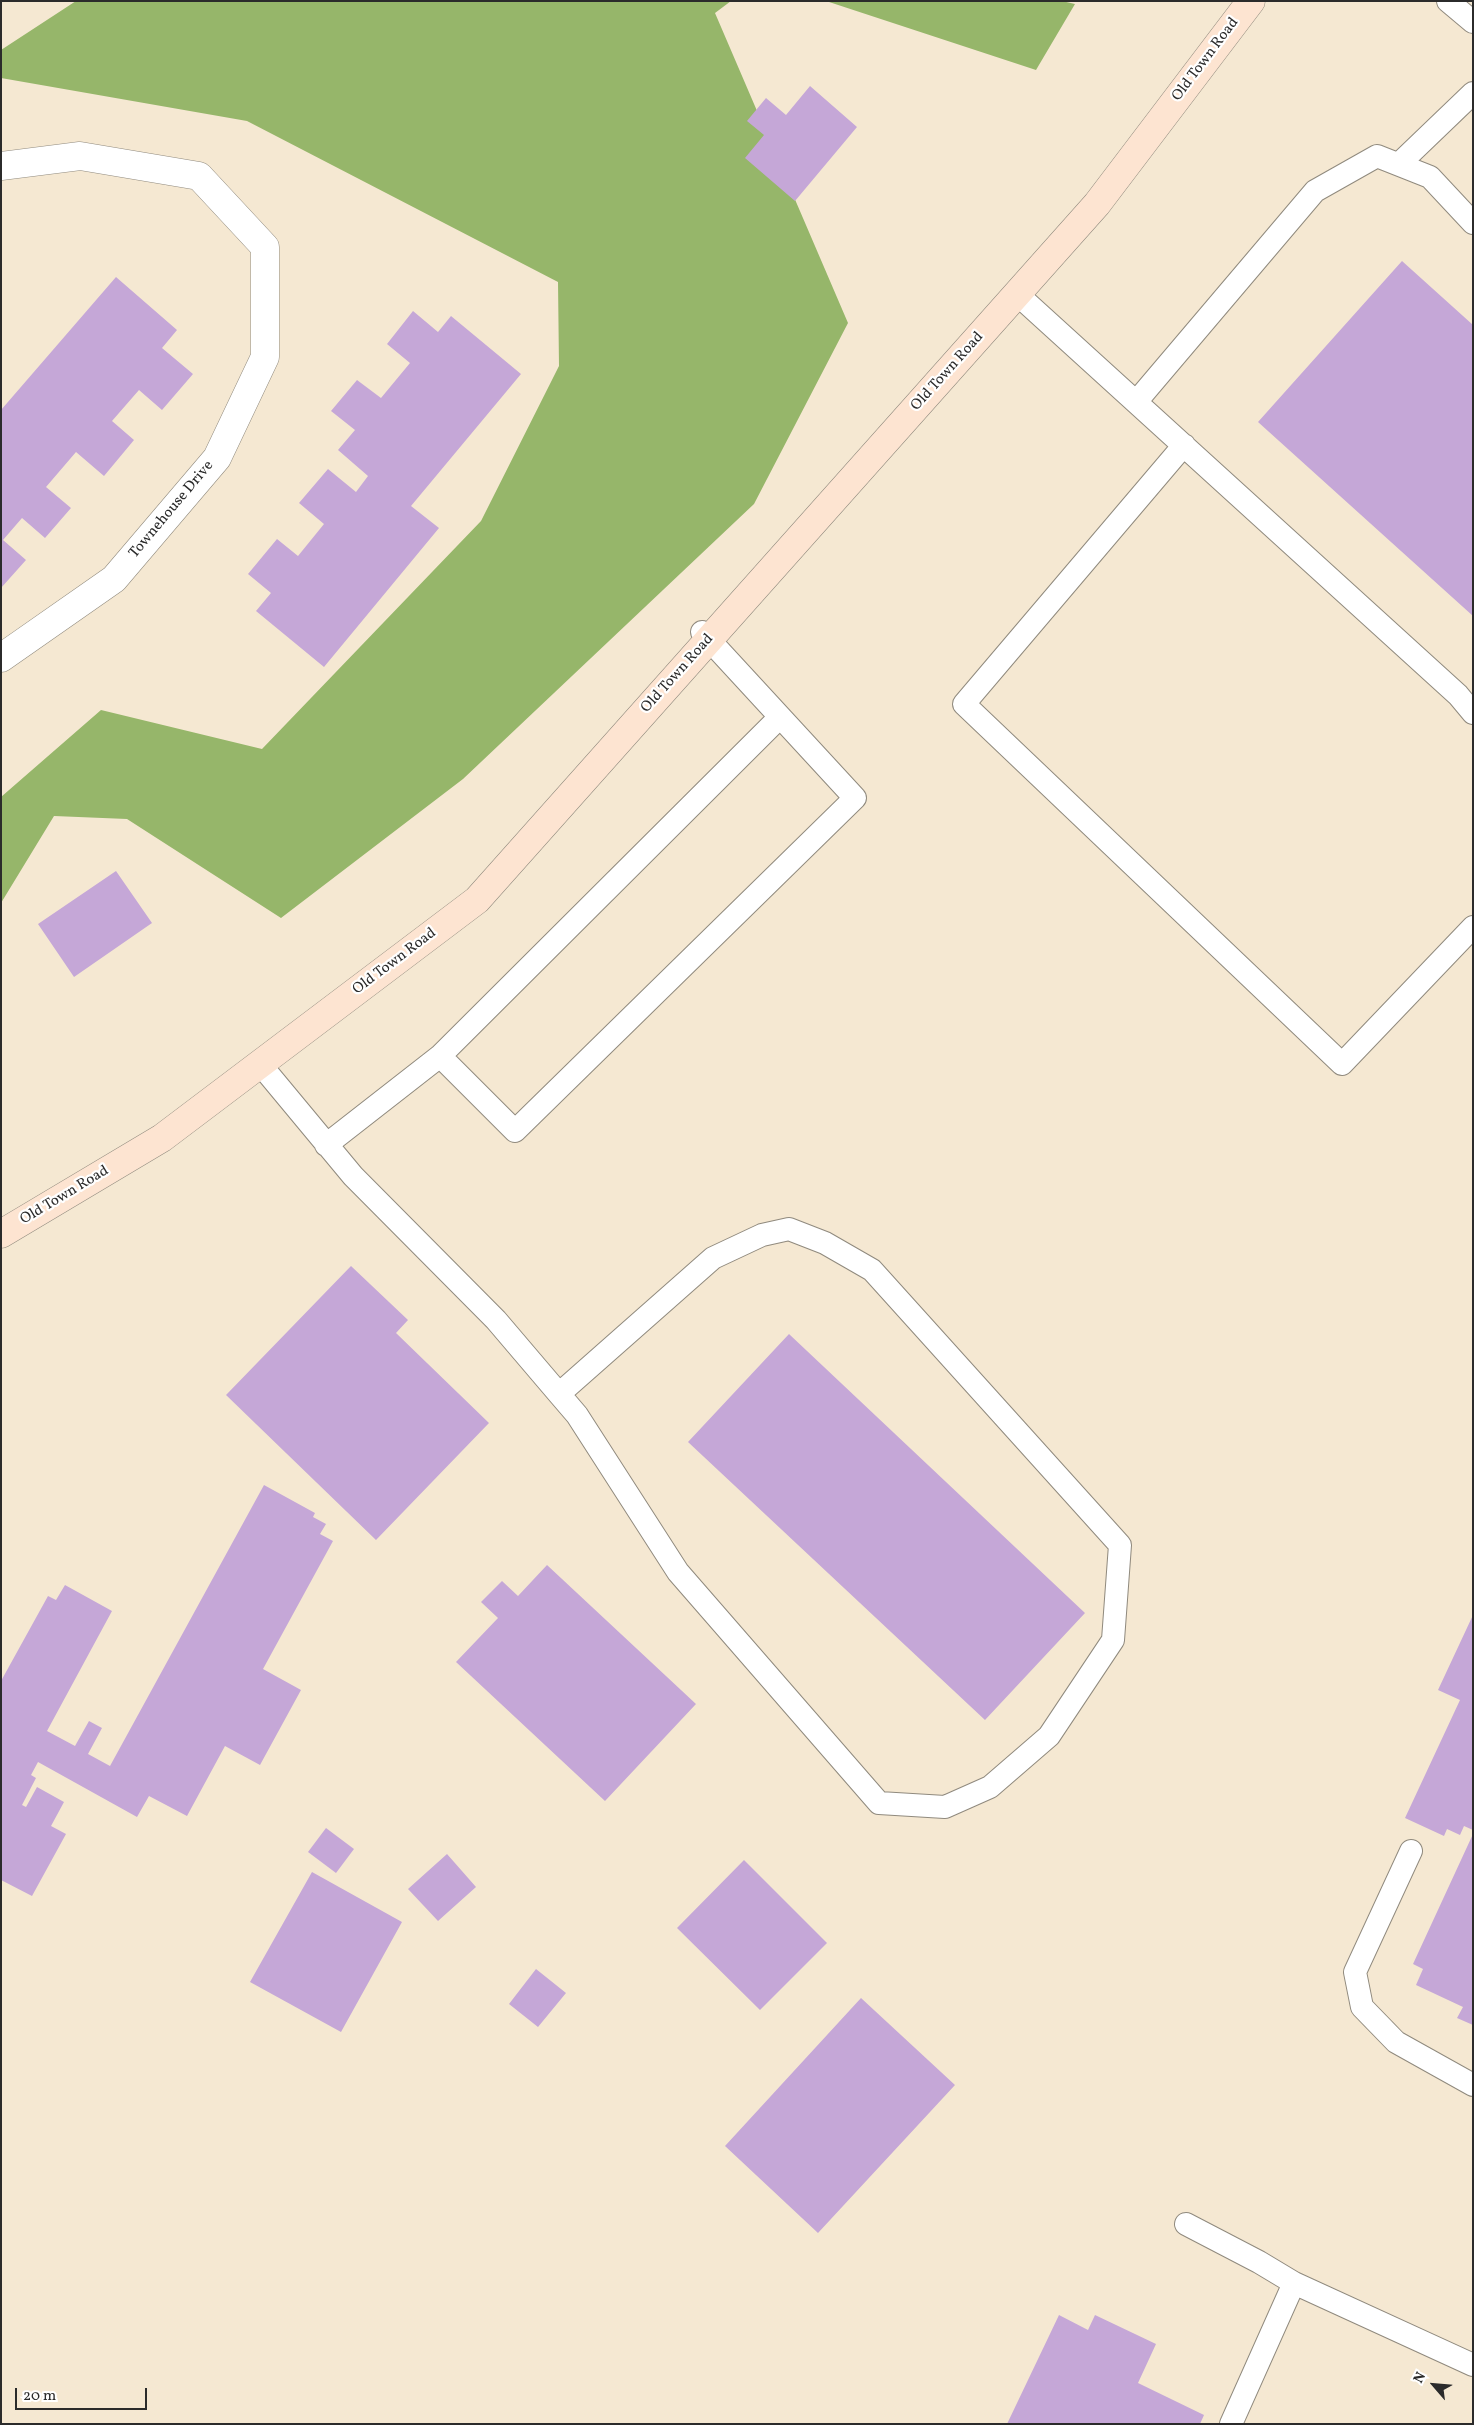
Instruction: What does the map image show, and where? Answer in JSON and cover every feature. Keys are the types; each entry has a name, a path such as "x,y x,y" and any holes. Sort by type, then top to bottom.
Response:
{"main road":[{"name":"Old Town Road","path":"1,1234 162,1138 477,900 705,636 1097,204 1251,1"}],"street":[{"name":"Townehouse Drive","path":"1,166 80,156 199,176 265,247 265,357 216,458 114,579 1,658"}],"lane":[{"path":"1448,1 1473,22"},
{"path":"1399,164 1473,93"},
{"path":"1136,402 1315,191 1377,156 1430,177 1473,222"},
{"path":"1017,294 1184,445 1466,688 1473,713"},
{"path":"1184,445 964,704 1342,1064 1473,927"},
{"path":"440,1056 514,1131 855,798 705,636"},
{"path":"326,1145 440,1056 780,717"},
{"path":"260,1064 353,1176 496,1320 559,1394 577,1415 678,1572 879,1803 945,1807 990,1787 1049,1736 1113,1640 1120,1545 872,1270 825,1243 789,1229 762,1235 713,1258 559,1394"},
{"path":"1411,1851 1355,1972 1362,2007 1396,2042 1473,2085"},
{"path":"1186,2224 1259,2262 1294,2284 1473,2365"},
{"path":"1231,2424 1294,2284"}],"green space":[{"path":"76,1 731,1 715,13 848,323 754,504 463,779 281,918 127,819 54,816 1,903 1,797 101,710 262,749 481,521 559,366 558,282 247,121 1,78 1,50"},
{"path":"826,1 1062,1 1075,4 1036,70"}],"building":[{"path":"810,86 857,127 795,201 745,158 764,135 747,121 766,98 786,115"},
{"path":"1402,261 1473,325 1473,616 1258,422"},
{"path":"116,277 177,330 162,348 193,374 162,410 139,390 112,421 134,440 104,476 76,452 46,487 71,508 45,538 22,518 3,540 26,560 1,588 1,410"},
{"path":"413,311 438,332 451,316 521,374 411,506 439,528 324,667 256,611 271,593 248,574 277,539 298,556 324,524 299,503 328,469 356,492 368,476 338,450 355,430 331,411 357,380 381,398 410,363 387,344"},
{"path":"116,871 152,923 74,977 38,924"},
{"path":"351,1266 408,1320 396,1333 489,1423 376,1540 226,1395"},
{"path":"789,1334 1085,1613 985,1720 688,1442"},
{"path":"264,1485 315,1513 313,1517 326,1524 320,1534 333,1541 263,1669 301,1690 260,1765 225,1746 187,1816 149,1796 137,1817 38,1762 31,1775 36,1778 22,1805 26,1807 37,1787 64,1802 51,1826 66,1834 32,1896 1,1880 1,1681 48,1596 56,1600 65,1585 112,1611 47,1731 75,1746 89,1721 102,1728 88,1754 110,1766"},
{"path":"547,1565 696,1704 605,1801 456,1662 498,1618 481,1602 502,1581 518,1596"},
{"path":"1473,1615 1473,1830 1464,1826 1460,1835 1447,1829 1444,1836 1405,1818 1460,1700 1438,1690"},
{"path":"326,1828 354,1849 336,1873 308,1852"},
{"path":"1473,1834 1473,2025 1457,2018 1463,2007 1416,1985 1423,1969 1413,1964"},
{"path":"447,1854 476,1887 438,1921 408,1889"},
{"path":"744,1860 827,1943 760,2010 677,1928"},
{"path":"312,1872 402,1922 341,2032 250,1982"},
{"path":"536,1969 566,1993 538,2027 509,2004"},
{"path":"861,1998 955,2085 818,2233 725,2146"},
{"path":"1059,2315 1088,2330 1095,2315 1156,2344 1138,2383 1204,2415 1200,2424 1007,2424"}]}
